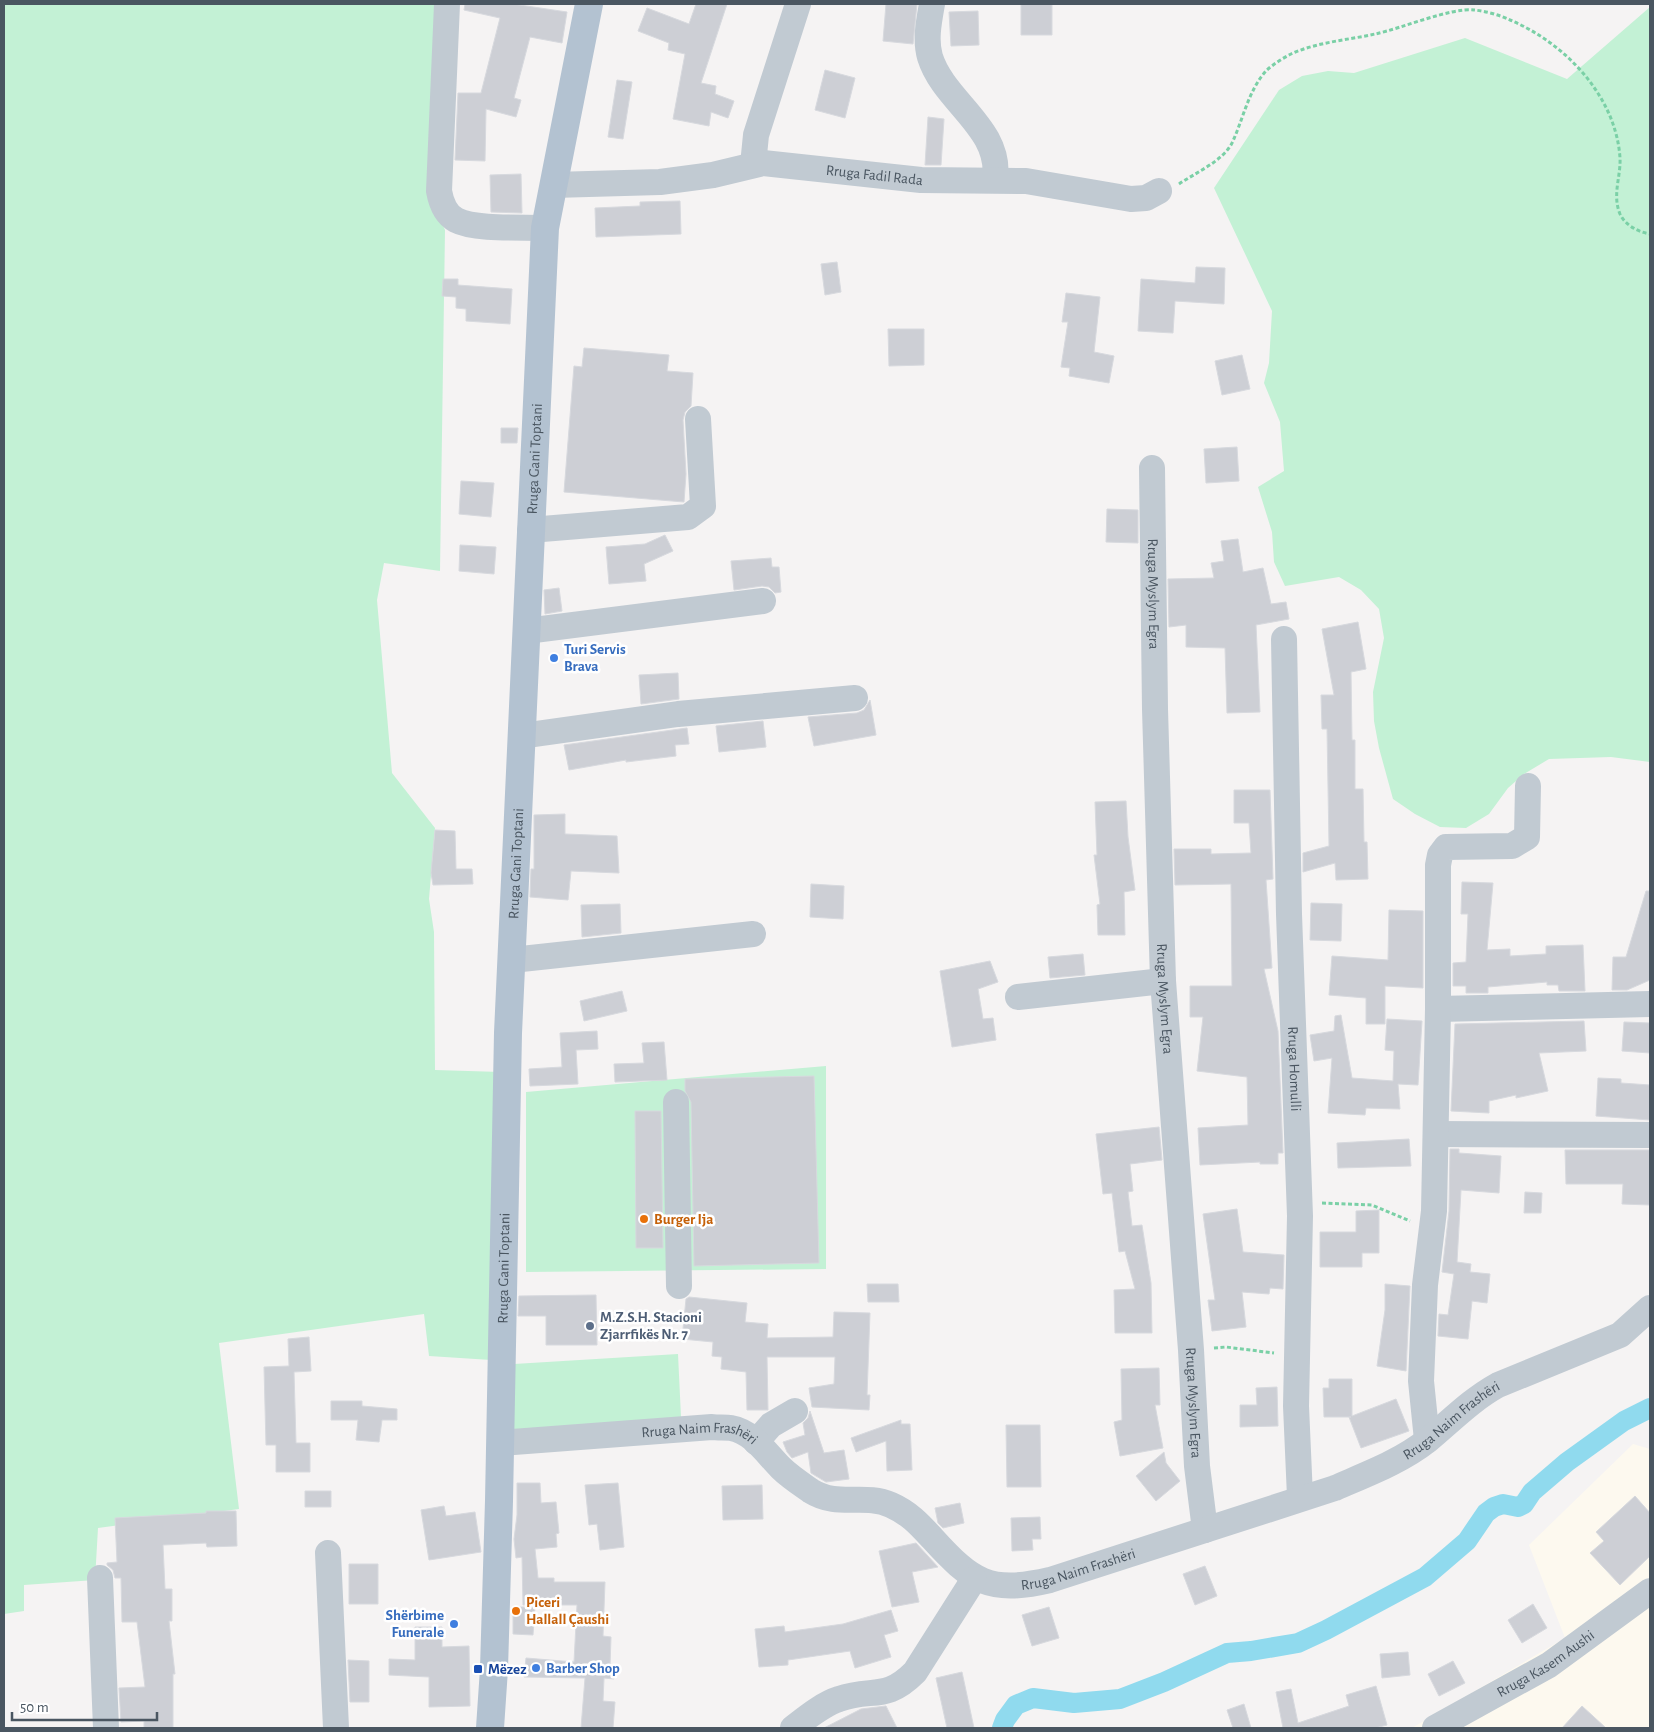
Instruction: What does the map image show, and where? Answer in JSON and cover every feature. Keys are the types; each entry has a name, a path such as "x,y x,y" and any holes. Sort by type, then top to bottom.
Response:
{"main road":[{"name":"Rruga Gani Toptani","path":"490,1728 494,1669 500,1443 508,1033 545,228 589,4"}],"street":[{"path":"447,4 439,191 442,204 455,220 471,225 545,228"},
{"path":"753,165 756,135 798,4"},
{"path":"932,4 927,35 929,55 936,72 952,96 980,125 996,170 995,180"},
{"name":"Rruga Fadil Rada","path":"553,184 660,182 713,176 753,165 777,164 921,180 1026,181 1130,200 1146,198 1159,191"},
{"path":"530,530 688,518 703,506 698,419"},
{"name":"Rruga Myslym Egra","path":"1152,468 1155,709 1163,981 1191,1350 1197,1466 1205,1530"},
{"path":"526,631 763,601"},
{"name":"Rruga Homulli","path":"1284,639 1290,924 1299,1202 1296,1406 1300,1497"},
{"path":"521,736 678,714 855,698"},
{"path":"1427,1440 1421,1381 1425,1285 1433,1222 1436,1134 1438,865 1440,856 1446,847 1512,846 1527,837 1528,786"},
{"path":"512,960 753,934"},
{"path":"1018,997 1163,981"},
{"path":"1438,1009 1650,1004"},
{"path":"676,1102 679,1286"},
{"path":"1436,1134 1650,1135"},
{"name":"Rruga Naim Frashëri","path":"500,1443 712,1427 732,1428 756,1442 782,1469 812,1492 830,1499 847,1502 869,1499 889,1504 909,1513 952,1560 974,1579 1010,1586 1026,1585 1050,1580 1300,1497 1335,1488 1398,1460 1427,1440 1480,1395 1498,1385 1620,1335 1650,1308"},
{"path":"756,1442 771,1425 795,1411"},
{"path":"328,1552 336,1728"},
{"path":"100,1578 106,1728"},
{"path":"793,1728 839,1699 892,1691 902,1684 915,1672 974,1579"},
{"name":"Rruga Kasem Aushi","path":"1435,1728 1549,1665 1650,1591"}],"path":[{"path":"1159,191 1177,186 1215,160 1231,144 1250,97 1266,71 1290,54 1317,46 1376,34 1451,12 1473,10 1508,19 1527,27 1552,45 1582,71 1604,100 1616,132 1620,159 1617,199 1621,215 1629,225 1650,234"},
{"path":"1299,1202 1372,1206 1407,1220 1433,1222"},
{"path":"1191,1350 1226,1347 1268,1350 1297,1361"}],"shaded area":[{"path":"1633,1444 1650,1449 1650,1728 1412,1728 1565,1638 1529,1545"}],"green space":[{"path":"4,4 442,4 429,194 445,230 440,571 384,563 377,600 392,773 435,828 429,899 434,932 435,1070 501,1072 491,1360 429,1356 424,1314 219,1343 239,1509 98,1528 95,1580 24,1585 24,1611 4,1614"},
{"path":"1650,7 1650,762 1611,757 1549,759 1524,774 1508,788 1489,814 1466,828 1440,827 1415,814 1393,799 1379,748 1374,721 1373,692 1384,638 1379,609 1361,590 1339,577 1285,586 1274,562 1272,532 1258,487 1284,471 1280,422 1264,383 1269,363 1272,311 1214,188 1279,90 1302,76 1328,71 1354,73 1465,38 1567,79"},
{"path":"826,1066 826,1269 526,1272 526,1092"},
{"path":"678,1354 681,1417 513,1432 514,1364"}],"building":[{"path":"465,4 513,4 567,12 562,43 530,37 514,98 521,100 516,117 486,109 485,161 455,160 458,93 481,93 500,18 464,10"},
{"path":"696,4 727,4 701,83 716,86 715,94 734,101 728,118 711,112 709,126 673,119 685,54 668,50 669,43 638,31 647,8 689,24"},
{"path":"886,4 917,4 913,44 883,41"},
{"path":"1021,4 1052,4 1052,35 1021,35"},
{"path":"978,11 979,45 951,46 949,12"},
{"path":"825,70 855,78 845,118 815,110"},
{"path":"617,80 632,82 623,139 608,137"},
{"path":"928,117 944,119 941,165 925,165"},
{"path":"521,174 522,213 491,212 490,175"},
{"path":"680,201 681,234 596,237 595,208 640,206 640,202"},
{"path":"837,262 841,292 825,295 821,264"},
{"path":"1196,267 1225,268 1224,304 1175,301 1173,333 1138,331 1141,279 1195,283"},
{"path":"443,279 458,279 458,285 512,289 510,324 466,321 466,309 456,308 456,297 442,296"},
{"path":"1066,293 1100,297 1094,352 1114,356 1109,383 1069,376 1070,368 1061,367 1068,322 1062,322"},
{"path":"888,329 924,329 924,365 889,366"},
{"path":"584,348 669,355 667,371 693,373 691,406 685,412 683,420 686,474 684,502 564,492 574,366 582,367"},
{"path":"1242,355 1250,389 1222,395 1215,361"},
{"path":"501,428 518,428 517,443 501,443"},
{"path":"1237,447 1239,481 1206,483 1204,449"},
{"path":"461,481 494,483 491,517 459,514"},
{"path":"1107,509 1138,510 1138,543 1106,542"},
{"path":"665,535 673,551 644,564 646,581 609,584 606,547 645,544"},
{"path":"1238,539 1243,572 1263,568 1271,604 1286,602 1289,619 1256,625 1260,712 1227,713 1225,648 1186,647 1186,625 1169,627 1168,579 1214,578 1211,563 1224,561 1221,541"},
{"path":"460,545 496,547 494,574 459,571"},
{"path":"771,558 772,567 779,567 781,592 775,593 769,587 762,586 734,590 731,561"},
{"path":"559,588 562,611 545,614 544,590"},
{"path":"1358,622 1366,669 1351,672 1352,740 1355,740 1355,789 1363,789 1364,842 1367,842 1368,879 1336,880 1335,863 1303,872 1303,853 1329,846 1327,729 1322,729 1321,695 1334,695 1322,629"},
{"path":"678,673 679,699 641,704 639,675"},
{"path":"870,700 876,735 814,746 808,717 857,713 864,710"},
{"path":"763,721 766,747 719,752 716,726"},
{"path":"687,728 689,744 675,745 676,756 626,762 626,760 569,770 564,745"},
{"path":"1234,790 1270,790 1273,879 1266,880 1272,968 1264,969 1278,1031 1283,1153 1278,1153 1278,1164 1260,1164 1260,1162 1200,1165 1198,1128 1248,1125 1247,1077 1197,1071 1203,1017 1190,1017 1190,986 1232,986 1231,884 1175,885 1174,849 1211,849 1211,854 1251,853 1249,823 1234,823"},
{"path":"1126,801 1128,837 1135,890 1124,892 1125,935 1098,935 1097,905 1100,904 1094,855 1097,855 1095,802"},
{"path":"565,814 565,834 617,836 619,873 571,871 568,900 530,897 531,869 534,869 534,815"},
{"path":"435,830 455,831 456,869 472,869 473,884 433,885 431,873"},
{"path":"1462,882 1493,883 1487,950 1510,949 1510,956 1546,954 1546,946 1583,945 1585,991 1559,991 1558,985 1547,985 1547,982 1488,987 1488,993 1466,993 1466,986 1453,986 1453,963 1466,962 1468,914 1461,914"},
{"path":"811,884 844,886 843,919 810,917"},
{"path":"1646,891 1650,891 1650,980 1627,990 1612,990 1613,957 1626,957"},
{"path":"1311,903 1342,904 1341,941 1310,940"},
{"path":"620,904 621,933 582,937 581,905"},
{"path":"1389,910 1423,911 1423,988 1385,986 1385,1024 1366,1024 1366,998 1329,995 1332,956 1388,960"},
{"path":"1083,954 1085,975 1050,978 1048,957"},
{"path":"990,961 998,982 978,989 983,1019 993,1018 996,1040 952,1047 940,971"},
{"path":"622,991 627,1011 584,1021 580,1001"},
{"path":"1341,1015 1352,1078 1393,1081 1394,1051 1385,1050 1387,1019 1422,1021 1418,1085 1398,1084 1400,1109 1366,1108 1365,1115 1328,1113 1332,1058 1314,1061 1310,1035 1334,1031 1335,1016"},
{"path":"1584,1021 1586,1051 1539,1053 1548,1091 1516,1098 1516,1095 1489,1101 1489,1113 1451,1111 1455,1024"},
{"path":"1624,1022 1650,1023 1650,1053 1622,1051"},
{"path":"597,1031 598,1049 576,1050 578,1084 530,1086 529,1069 562,1067 560,1033"},
{"path":"664,1042 667,1080 615,1082 614,1064 644,1063 642,1043"},
{"path":"814,1076 819,1263 694,1266 691,1102 685,1091 685,1079"},
{"path":"1598,1078 1621,1079 1621,1083 1650,1085 1650,1120 1596,1116"},
{"path":"635,1111 661,1111 663,1248 636,1248"},
{"path":"1159,1127 1162,1160 1130,1164 1133,1191 1128,1192 1132,1226 1142,1225 1151,1283 1152,1333 1115,1333 1114,1290 1135,1289 1125,1251 1119,1252 1112,1193 1103,1194 1096,1134"},
{"path":"1409,1139 1411,1166 1338,1168 1337,1143"},
{"path":"1450,1149 1459,1149 1459,1153 1501,1156 1499,1193 1461,1190 1457,1262 1471,1264 1470,1272 1490,1274 1487,1303 1472,1301 1468,1339 1438,1336 1439,1314 1448,1315 1454,1274 1442,1272 1449,1211"},
{"path":"1565,1150 1650,1150 1650,1205 1622,1204 1623,1184 1566,1184"},
{"path":"1525,1192 1542,1193 1541,1213 1524,1213"},
{"path":"1237,1209 1243,1252 1284,1255 1283,1289 1270,1288 1269,1294 1242,1292 1246,1327 1212,1331 1208,1300 1215,1300 1203,1214"},
{"path":"1379,1210 1379,1253 1362,1253 1362,1267 1320,1267 1320,1232 1356,1232 1356,1211"},
{"path":"867,1284 898,1284 899,1302 868,1302"},
{"path":"1385,1284 1410,1286 1406,1371 1377,1366 1385,1310"},
{"path":"596,1295 597,1345 546,1345 546,1316 518,1316 519,1296"},
{"path":"689,1297 747,1303 745,1322 768,1324 767,1338 833,1337 834,1312 870,1313 867,1395 870,1395 869,1410 812,1407 809,1388 834,1384 835,1357 767,1357 768,1410 747,1410 746,1372 721,1369 722,1357 712,1356 713,1342 682,1339 686,1299"},
{"path":"309,1337 311,1371 294,1372 296,1443 310,1443 310,1472 276,1472 276,1445 266,1445 264,1367 289,1366 288,1339"},
{"path":"1159,1368 1160,1405 1155,1405 1163,1448 1120,1456 1114,1422 1122,1420 1121,1369"},
{"path":"1329,1379 1352,1379 1352,1416 1396,1399 1409,1431 1361,1448 1349,1417 1324,1417 1323,1388 1329,1388"},
{"path":"1277,1387 1278,1426 1240,1427 1240,1405 1257,1405 1256,1388"},
{"path":"331,1401 362,1401 362,1406 397,1409 397,1420 382,1420 379,1442 356,1440 358,1420 331,1420"},
{"path":"810,1411 824,1453 844,1450 849,1479 826,1482 811,1473 808,1452 792,1458 787,1452 783,1442 805,1435 803,1423 808,1418"},
{"path":"901,1420 901,1424 910,1424 912,1470 887,1471 886,1441 856,1452 851,1438"},
{"path":"1006,1425 1040,1425 1041,1487 1007,1487"},
{"path":"1164,1452 1166,1463 1180,1481 1156,1501 1136,1476"},
{"path":"517,1483 540,1483 541,1503 556,1502 559,1533 556,1534 557,1547 535,1549 538,1578 554,1578 554,1582 605,1582 603,1636 611,1637 610,1666 615,1666 614,1679 604,1678 603,1701 615,1702 613,1728 581,1728 585,1678 524,1677 526,1658 574,1662 577,1605 523,1605 522,1557 516,1558 514,1539 517,1515"},
{"path":"618,1483 624,1547 600,1550 597,1524 589,1525 585,1485"},
{"path":"762,1485 763,1519 723,1520 722,1486"},
{"path":"305,1491 331,1491 331,1507 305,1507"},
{"path":"1635,1496 1650,1513 1650,1556 1620,1585 1590,1553 1604,1541 1596,1532"},
{"path":"960,1503 964,1523 943,1528 938,1523 935,1508"},
{"path":"444,1506 446,1516 475,1512 481,1552 429,1560 421,1510"},
{"path":"206,1511 236,1511 237,1546 207,1547 206,1543 163,1545 165,1589 172,1589 172,1621 169,1621 175,1674 173,1674 173,1728 144,1728 144,1721 121,1722 119,1688 145,1687 137,1622 122,1622 121,1578 115,1578 113,1570 107,1565 107,1563 117,1562 115,1518 206,1513"},
{"path":"1040,1517 1041,1539 1032,1539 1033,1550 1012,1551 1011,1518"},
{"path":"916,1543 938,1567 912,1572 919,1602 892,1607 879,1551"},
{"path":"349,1564 378,1564 378,1604 349,1604"},
{"path":"1205,1566 1217,1596 1195,1605 1183,1574"},
{"path":"1533,1604 1547,1628 1522,1643 1508,1620"},
{"path":"513,1607 535,1607 533,1635 513,1634"},
{"path":"1049,1607 1059,1638 1032,1646 1022,1615"},
{"path":"891,1610 898,1631 884,1635 891,1657 855,1668 850,1651 788,1660 788,1665 759,1667 755,1629 784,1626 785,1632 843,1624"},
{"path":"415,1627 442,1627 442,1647 469,1646 470,1706 429,1707 429,1677 389,1675 389,1659 415,1660"},
{"path":"1408,1652 1410,1675 1382,1678 1380,1654"},
{"path":"348,1660 369,1661 369,1702 350,1702"},
{"path":"1453,1661 1465,1683 1439,1696 1428,1674"},
{"path":"962,1672 974,1728 947,1728 936,1678"},
{"path":"1376,1686 1387,1725 1375,1728 1283,1728 1276,1692 1291,1689 1298,1723 1349,1706 1346,1695"},
{"path":"1244,1704 1251,1728 1233,1728 1227,1710"},
{"path":"886,1706 897,1728 824,1728 861,1709"},
{"path":"1582,1706 1606,1728 1562,1728"}],"waterway":[{"path":"1002,1728 1005,1720 1016,1705 1033,1698 1074,1703 1120,1699 1164,1682 1227,1653 1298,1643 1326,1630 1425,1577 1467,1541 1486,1513 1494,1507 1503,1504 1518,1507 1524,1504 1532,1492 1567,1462 1624,1421 1650,1408"}],"place":[{"name":"Turi Servis Brava","path":"554,658"},
{"name":"Burger Ija","path":"644,1219"},
{"name":"M.Z.S.H. Stacioni Zjarrfikës Nr. 7","path":"590,1326"},
{"name":"Piceri Hallall Çaushi","path":"516,1611"},
{"name":"Shërbime Funerale","path":"454,1624"},
{"name":"Barber Shop","path":"536,1668"},
{"name":"Mëzez","path":"478,1669"}]}
